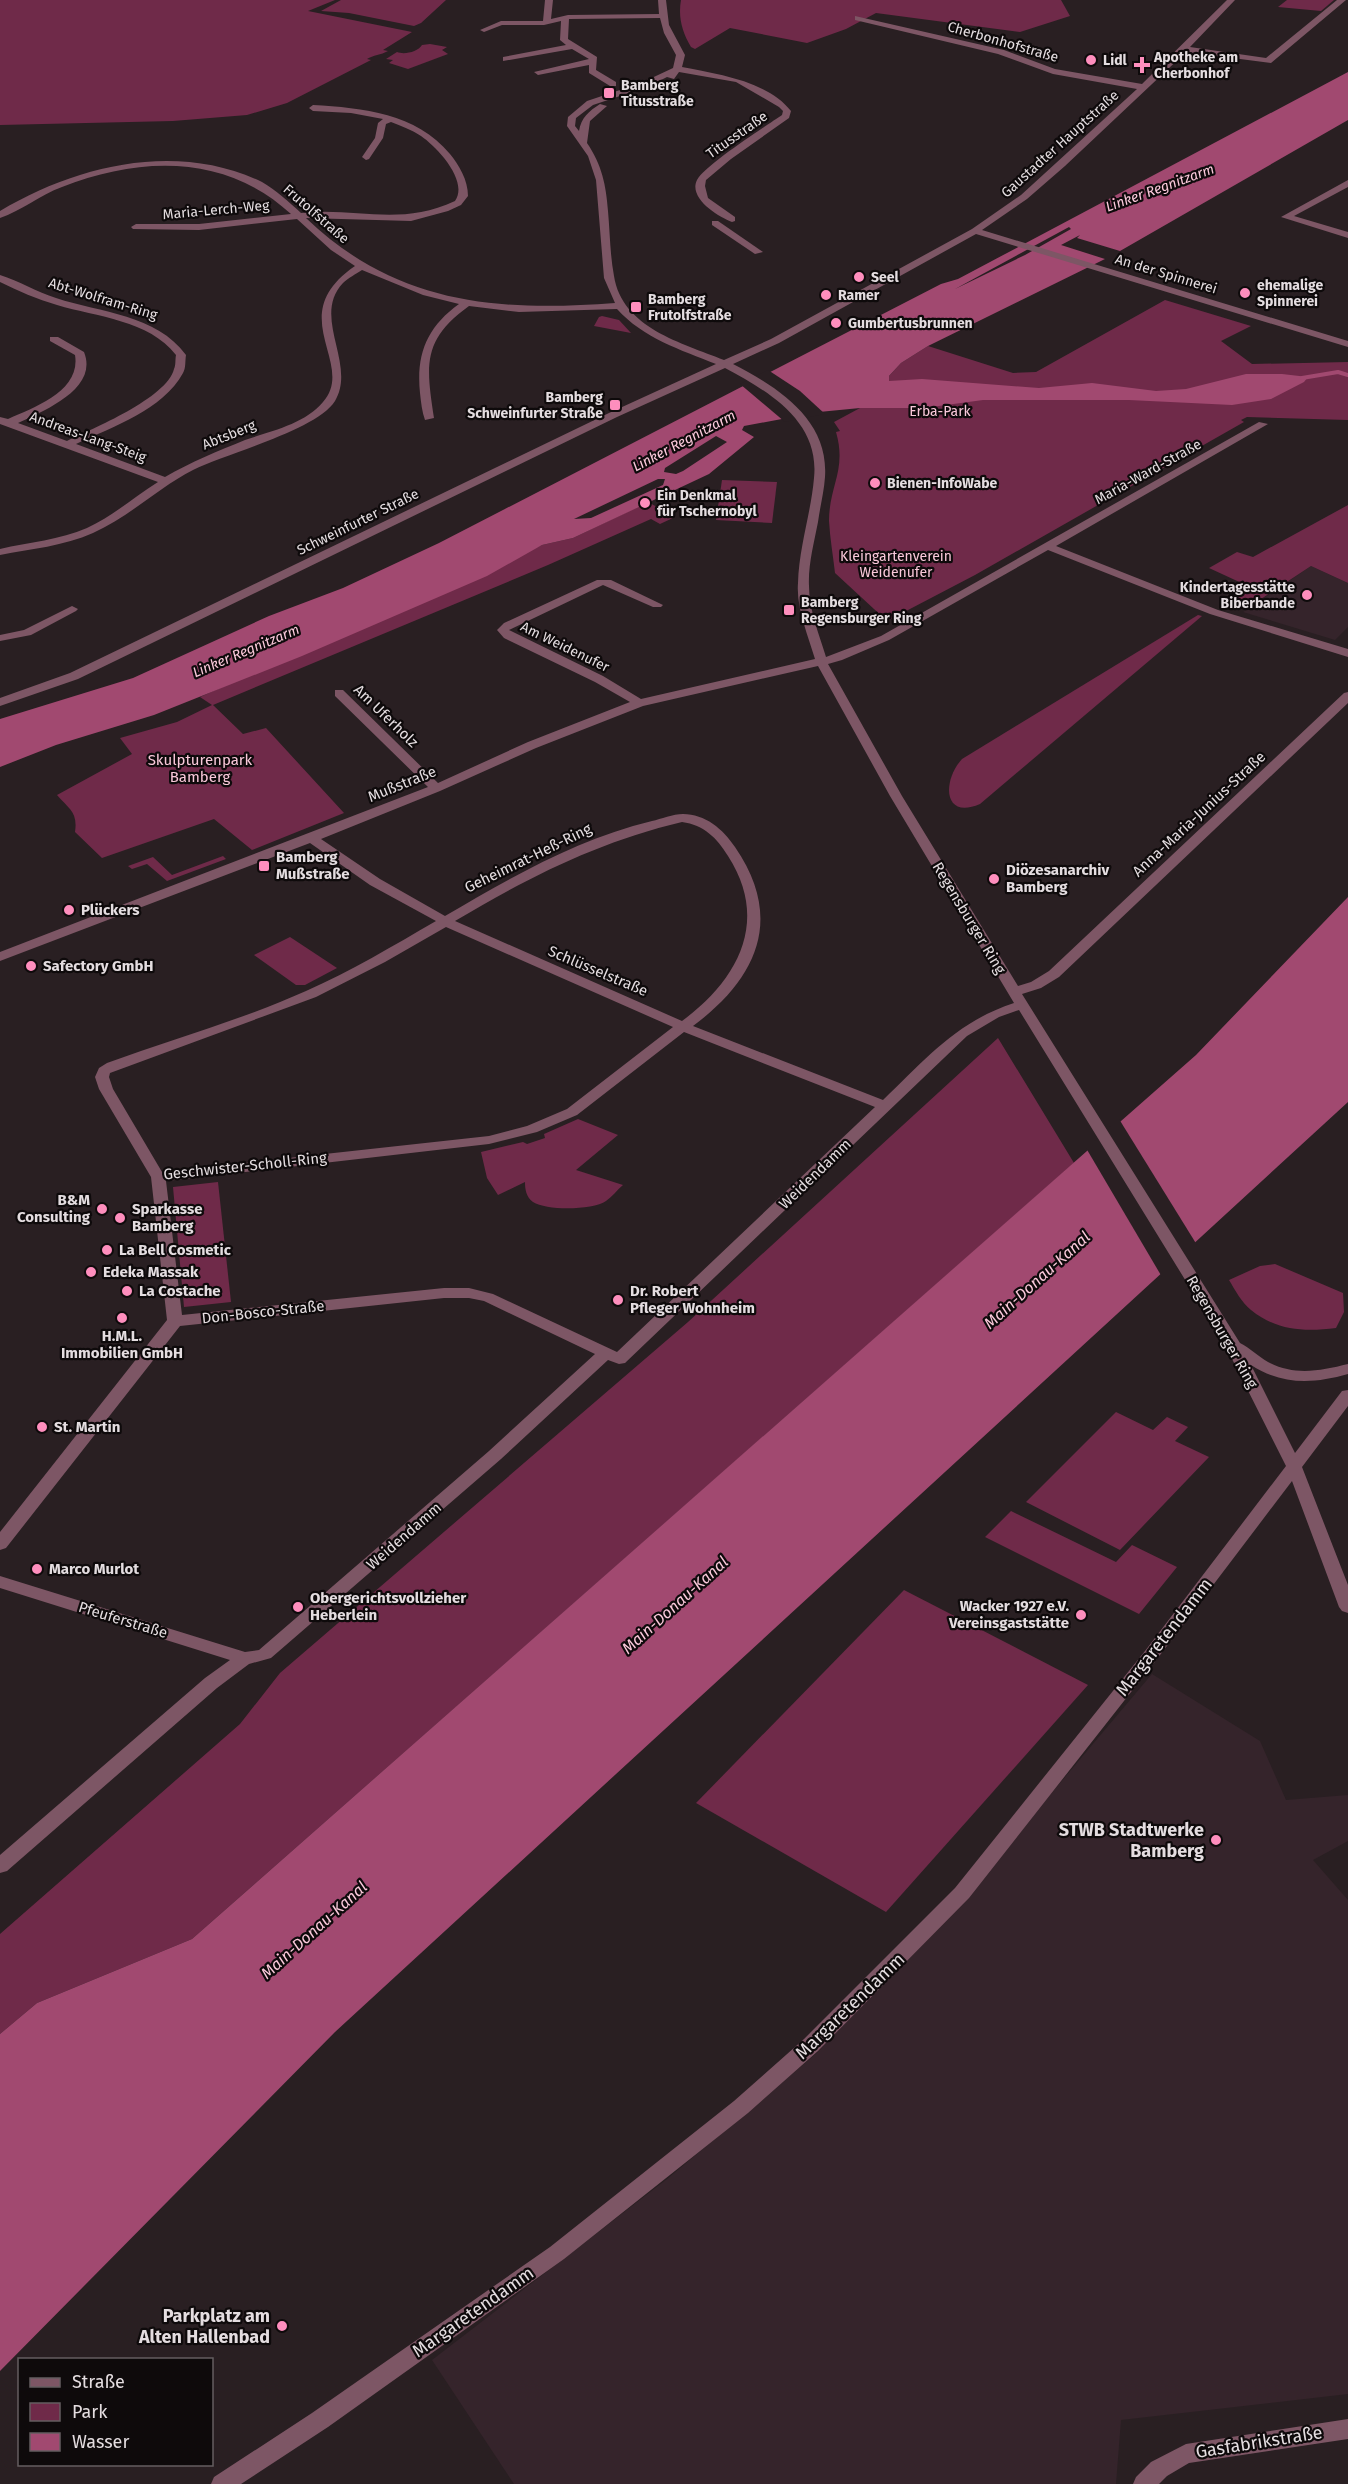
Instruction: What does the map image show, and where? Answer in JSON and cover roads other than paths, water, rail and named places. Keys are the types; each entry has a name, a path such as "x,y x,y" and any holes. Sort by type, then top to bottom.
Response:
{"street":[{"path":"547,22 549,0"},
{"path":"620,306 609,278 601,180 596,162 574,132 571,122 581,108 644,85 677,69 681,55 680,49 667,29 662,0"},
{"name":"Gaustadter Hauptstraße","path":"727,365 819,318 975,231 1041,182 1184,49 1231,0"},
{"path":"1184,49 1268,61 1342,0"},
{"path":"484,30 501,23 547,22 565,18 664,16"},
{"path":"565,18 564,40 594,61"},
{"name":"Cherbonhofstraße","path":"858,18 1001,52 1053,71 1143,87"},
{"path":"506,59 573,46"},
{"path":"538,72 594,61"},
{"path":"594,61 592,71 613,84"},
{"name":"Titusstraße","path":"677,69 738,80 787,111 783,119 706,173 700,186 704,199 732,219 715,223 758,252"},
{"path":"312,108 354,110 392,118"},
{"path":"366,157 379,138 382,123 392,118"},
{"name":"Maria-Lerch-Weg","path":"136,227 199,227 332,214 383,219 411,218 436,213 454,206 461,199 463,188 447,156 413,127 392,118"},
{"name":"Frutolfstraße","path":"0,214 37,193 77,177 117,167 198,166 247,179 268,191 327,244 362,266 414,288 466,303 533,311 620,306"},
{"path":"1348,183 1286,217 1348,235"},
{"name":"An der Spinnerei","path":"975,231 1348,344"},
{"name":"Abtsberg","path":"0,552 86,532 123,512 166,481 220,454 302,422 326,405 336,386 326,322 327,306 339,281 362,266"},
{"name":"Abt-Wolfram-Ring","path":"0,278 52,301 148,328 166,337 180,355 182,364 178,375 162,392 123,416 67,445"},
{"path":"429,418 423,365 427,344 440,323 466,303"},
{"name":"Regensburger Ring","path":"620,306 652,334 746,374 787,402 810,428 818,449 820,476 803,586 821,661 896,796 1013,992 1228,1337 1295,1468 1348,1607"},
{"path":"4,422 59,396 75,382 80,374 82,359 80,354 54,339"},
{"name":"Schweinfurter Straße","path":"0,702 74,676 613,415 727,365"},
{"name":"Andreas-Lang-Steig","path":"4,422 166,481"},
{"name":"Maria-Ward-Straße","path":"821,661 851,654 881,640 1263,424"},
{"path":"1047,546 1207,610 1348,653"},
{"name":"Am Weidenufer","path":"639,703 599,679 508,636 503,630 508,625 601,582 608,582 657,605"},
{"path":"0,638 27,633 72,609"},
{"name":"Mußstraße","path":"0,957 311,838 436,788 532,745 639,703 821,661"},
{"name":"Am Uferholz","path":"339,693 436,788"},
{"name":"Anna-Maria-Junius-Straße","path":"1013,992 1036,985 1054,974 1348,696"},
{"name":"Geheimrat-Heß-Ring","path":"443,920 507,885 587,846 661,822 682,818 699,820 708,825 728,845 744,870 755,905 754,924 749,948 738,976 712,1004 683,1026"},
{"name":"Schlüsselstraße","path":"311,838 375,882 443,920 732,1048 885,1106"},
{"name":"Geschwister-Scholl-Ring","path":"443,920 340,981 308,996 104,1071 102,1077 106,1089 158,1177 479,1141 521,1132 572,1112 683,1026"},
{"name":"Weidendamm","path":"0,1866 211,1683 245,1658 255,1658 265,1654 291,1634 503,1448 613,1356 962,1033 994,1014 1021,1005"},
{"path":"0,1544 175,1321 158,1177"},
{"name":"Don-Bosco-Straße","path":"175,1321 469,1293 488,1297 613,1356"},
{"path":"1228,1337 1256,1362 1288,1376 1313,1378 1348,1369"},
{"name":"Margaretendamm","path":"222,2484 330,2414 565,2246 741,2107 811,2045 962,1893 1145,1663 1295,1468 1348,1395"},
{"name":"Pfeuferstraße","path":"0,1582 245,1658"},
{"name":"Gasfabrikstraße","path":"1144,2484 1160,2469 1186,2454 1348,2429"}],"water":[{"name":"Linker Regnitzarm","path":"1348,72 1348,120 1120,251 1077,238 1080,235 1061,245 1105,259 928,346 901,363 889,376 889,381 922,379 1039,388 1092,383 1156,391 1186,389 1246,374 1308,377 1304,382 1271,399 1232,405 1129,400 983,400 924,408 860,408 819,412 744,426 742,430 754,437 709,474 573,538 542,545 487,576 302,656 154,715 56,745 0,767 0,719 133,678 269,616 343,588 439,543 941,284 958,279","holes":["1069,227 1071,229 1025,255 955,289","716,436 727,442 676,474 664,472 665,468","658,479 665,479 663,485 591,518 574,519"]},
{"name":"Main-Donau-Kanal","path":"1348,897 1348,1102 335,2032 0,2371 0,2034 37,2003 192,1939 1196,1055"}],"waterway":[{"path":"1302,378 1338,372 1348,375"}],"place":[{"name":"Lidl","path":"1091,60"},
{"name":"Apotheke am Cherbonhof","path":"1142,65"},
{"name":"Bamberg Titusstraße","path":"609,93"},
{"name":"Seel","path":"859,277"},
{"name":"ehemalige Spinnerei","path":"1245,293"},
{"name":"Ramer","path":"826,295"},
{"name":"Bamberg Frutolfstraße","path":"636,307"},
{"name":"Gumbertusbrunnen","path":"836,323"},
{"name":"Bamberg Schweinfurter Straße","path":"615,405"},
{"name":"Bienen-InfoWabe","path":"875,483"},
{"name":"Ein Denkmal für Tschernobyl","path":"645,503"},
{"name":"Kindertagesstätte Biberbande","path":"1307,595"},
{"name":"Bamberg Regensburger Ring","path":"789,610"},
{"name":"Bamberg Mußstraße","path":"264,866"},
{"name":"Diözesanarchiv Bamberg","path":"994,879"},
{"name":"Plückers","path":"69,910"},
{"name":"Safectory GmbH","path":"31,966"},
{"name":"B&M Consulting","path":"102,1209"},
{"name":"Sparkasse Bamberg","path":"120,1218"},
{"name":"La Bell Cosmetic","path":"107,1250"},
{"name":"Edeka Massak","path":"91,1272"},
{"name":"La Costache","path":"127,1291"},
{"name":"Dr. Robert Pfleger Wohnheim","path":"618,1300"},
{"name":"H.M.L. Immobilien GmbH","path":"122,1318"},
{"name":"St. Martin","path":"42,1427"},
{"name":"Marco Murlot","path":"37,1569"},
{"name":"Obergerichtsvollzieher Heberlein","path":"298,1607"},
{"name":"Wacker 1927 e.V. Vereinsgaststätte","path":"1081,1615"},
{"name":"STWB Stadtwerke Bamberg","path":"1216,1840"},
{"name":"Parkplatz am Alten Hallenbad","path":"282,2326"}],"park label":[{"name":"Erba-Park","path":"940,411"},
{"name":"Kleingartenverein Weidenufer","path":"896,564"},
{"name":"Skulpturenpark Bamberg","path":"200,768"}]}
